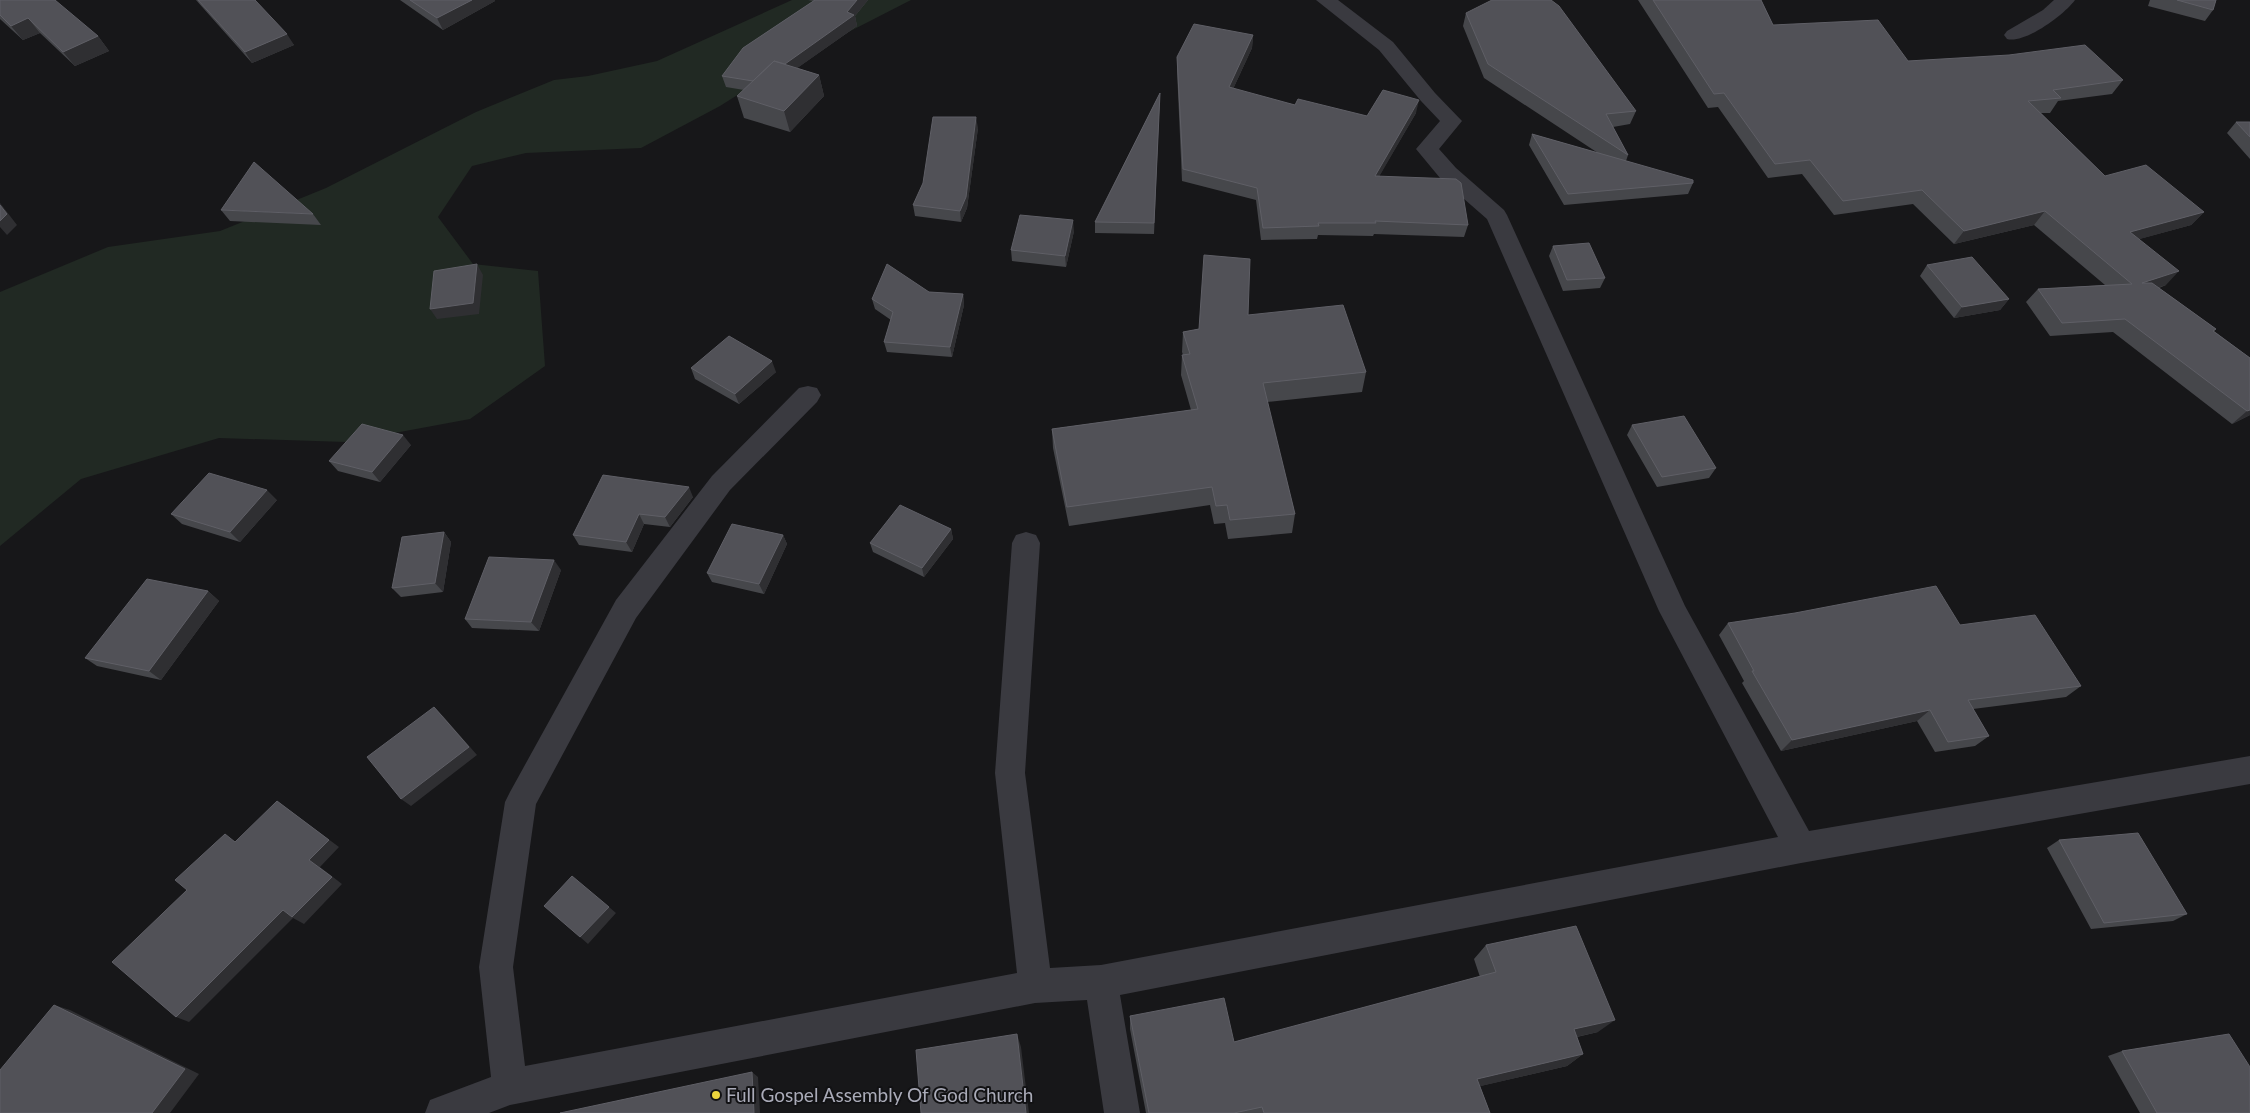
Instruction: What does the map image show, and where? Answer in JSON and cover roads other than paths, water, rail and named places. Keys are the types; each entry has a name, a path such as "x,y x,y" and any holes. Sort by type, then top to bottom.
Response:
{"street":[{"path":"1326,0 1386,46 1428,97 1452,121 1427,149 1448,173 1496,215 1567,370 1673,611 1801,848"},
{"path":"2014,35 2050,14 2065,0"},
{"path":"510,1087 496,967 521,802 626,609 721,483 808,395"},
{"path":"1026,543 1010,773 1035,986"},
{"path":"442,1113 510,1087 1035,986 1101,982 1801,848 2250,770"},
{"path":"1101,982 1122,1113"}],"place":[{"name":"Full Gospel Assembly Of God Church","path":"716,1095"}]}
